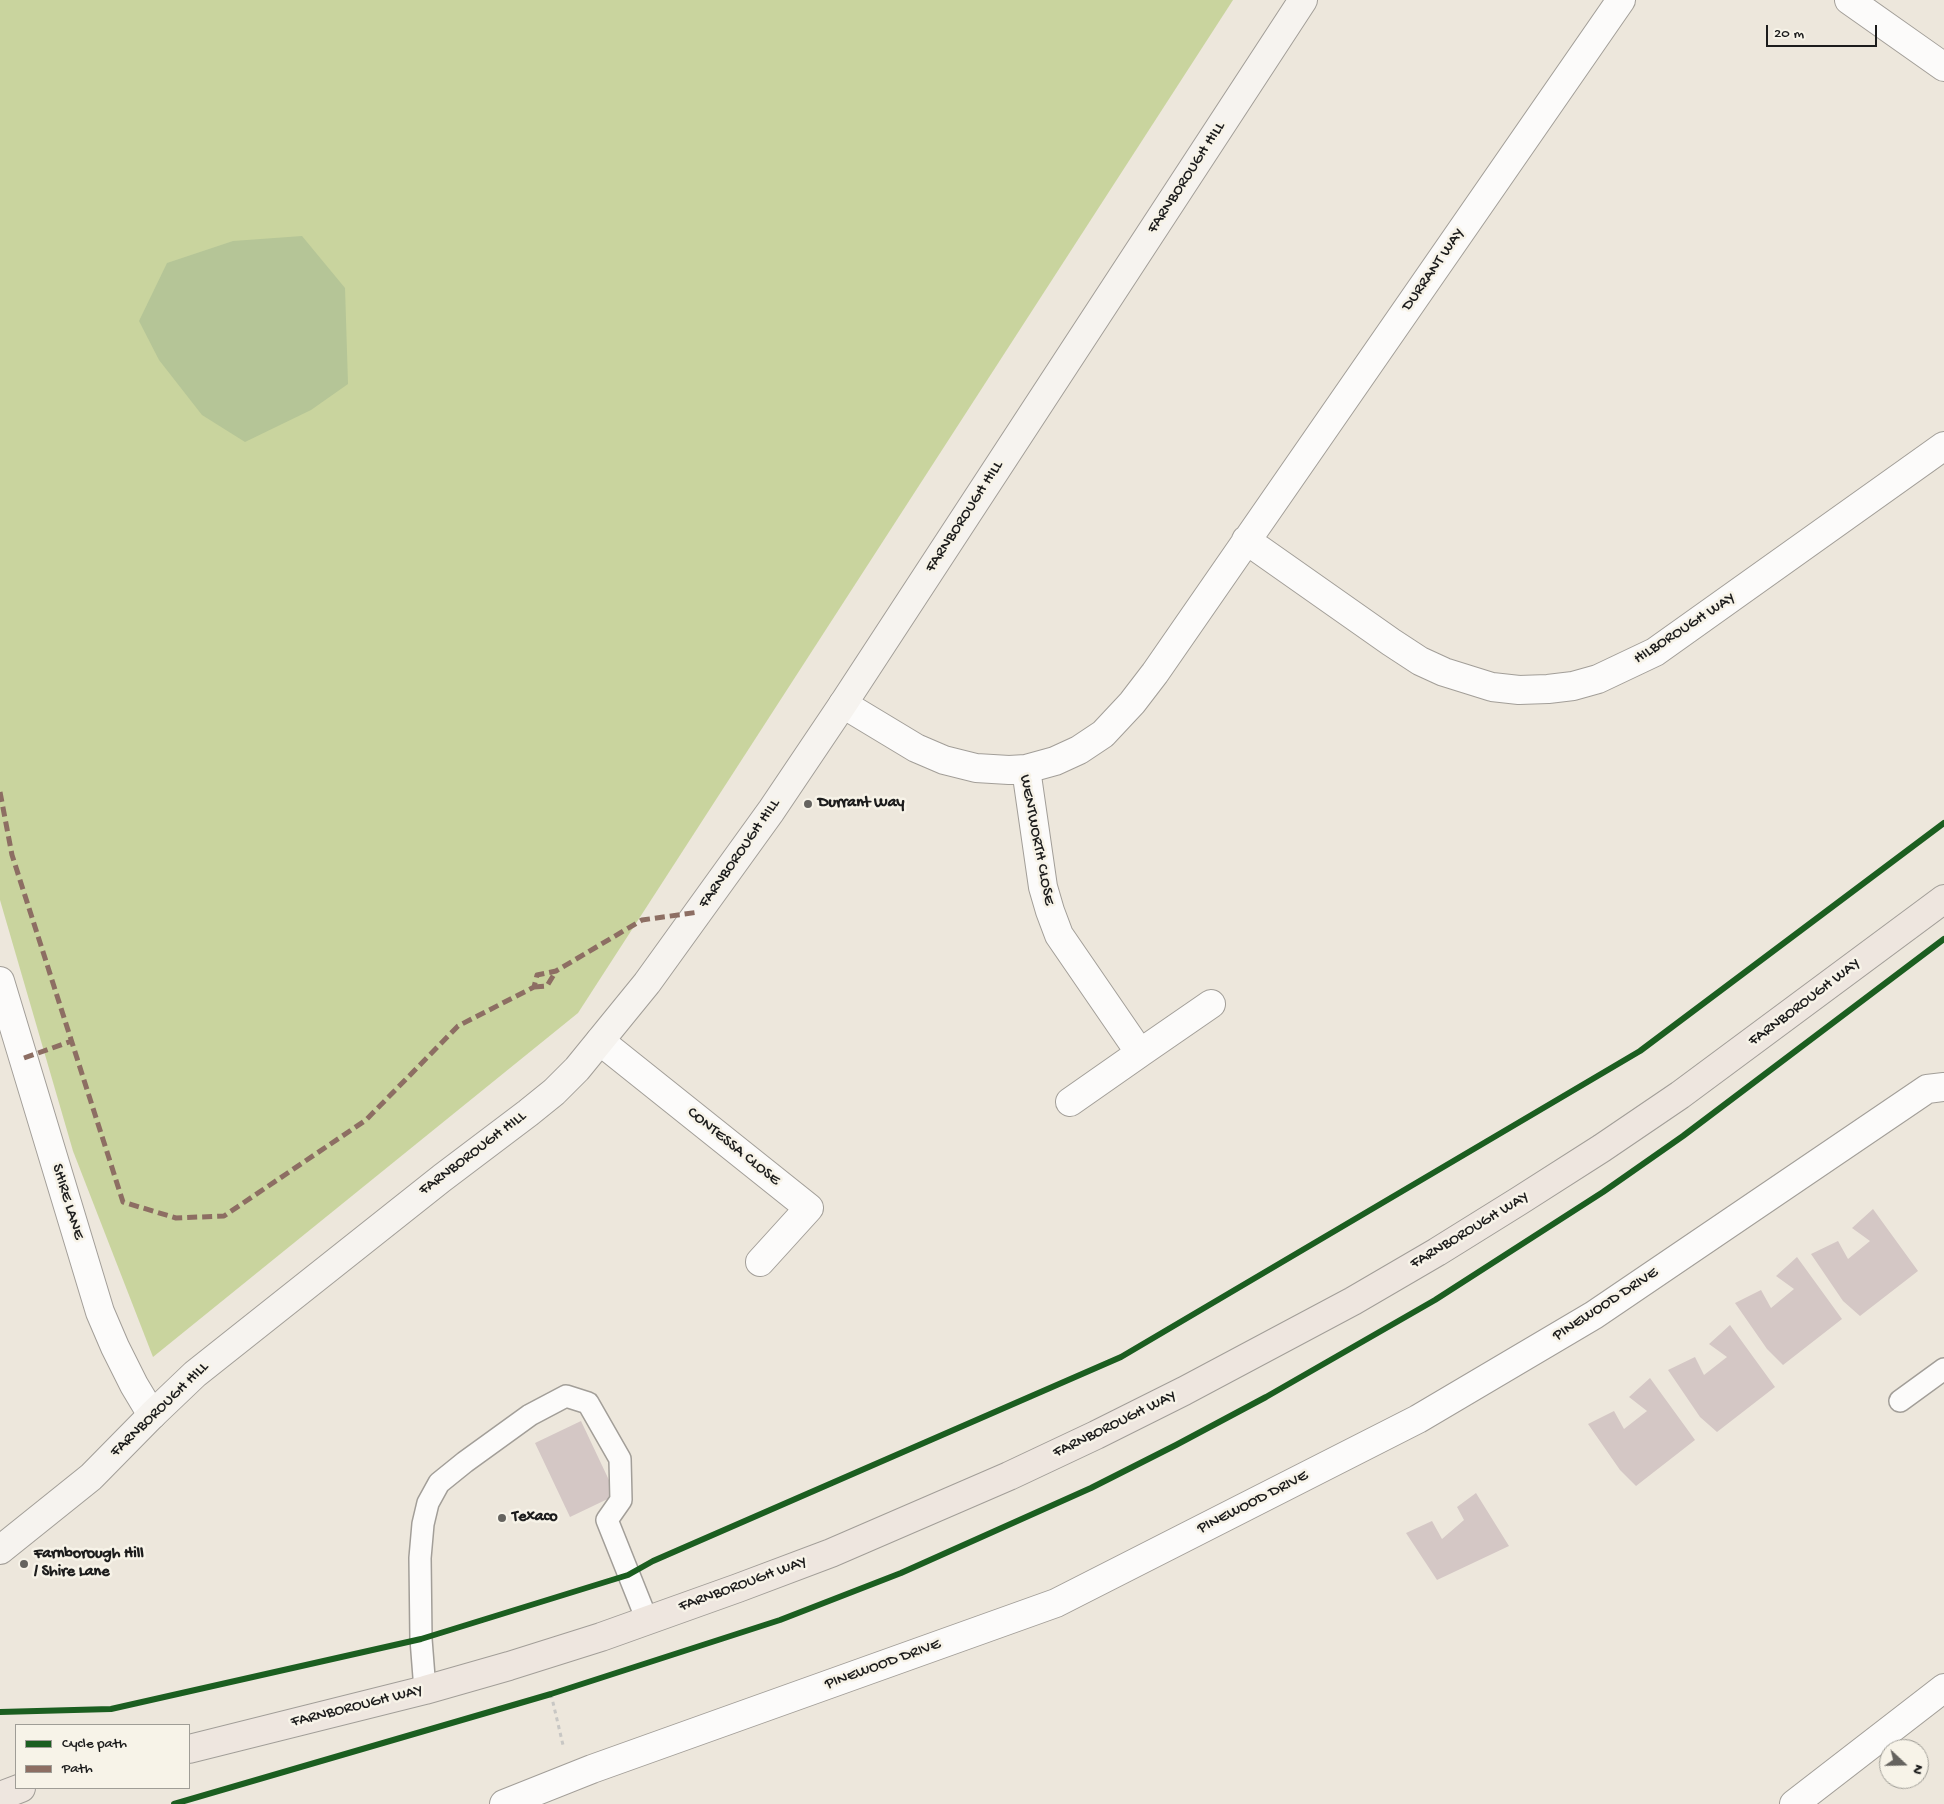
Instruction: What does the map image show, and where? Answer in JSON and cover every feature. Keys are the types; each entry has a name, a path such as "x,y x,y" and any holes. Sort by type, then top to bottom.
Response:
{"highway":[{"name":"FARNBOROUGH WAY","path":"190,1749 425,1690 509,1666 738,1588 831,1553 1009,1476 1184,1392 1353,1301 1437,1252 1618,1138 1680,1096 1944,900"},
{"path":"0,1781 15,1782"},
{"path":"0,1796 18,1789"}],"main road":[{"name":"FARNBOROUGH HILL","path":"0,1550 91,1477 195,1374 554,1092 577,1069 647,983 771,811 843,704 1303,0"}],"street":[{"name":"DURRANT WAY","path":"1026,768 1055,760 1079,750 1102,734 1117,720 1155,673 1621,0"},
{"path":"1849,0 1944,67"},
{"name":"HILBOROUGH WAY","path":"1246,540 1391,642 1420,661 1444,672 1492,686 1529,690 1573,686 1598,679 1626,667 1669,643 1944,446"},
{"name":"WENTWORTH CLOSE","path":"843,704 909,744 944,760 976,768 1009,770 1026,768 1043,887 1059,935 1140,1053"},
{"name":"SHIRE LANE","path":"0,982 100,1312 134,1385 152,1415"},
{"path":"1070,1102 1211,1004"},
{"name":"CONTESSA CLOSE","path":"600,1041 809,1208 760,1262"},
{"name":"PINEWOOD DRIVE","path":"504,1804 570,1778 1056,1603 1418,1419 1594,1315 1927,1089 1944,1087"},
{"path":"1794,1804 1944,1688"}],"lane":[{"path":"1900,1400 1944,1369"},
{"path":"425,1690 421,1639 420,1558 423,1524 428,1503 439,1483 465,1462 530,1415 566,1396 588,1403 620,1459 620,1500 607,1520 647,1620"}],"path":[{"path":"542,1697 560,1691"},
{"path":"551,1694 570,1778"}],"green space":[{"path":"0,0 1233,0 578,1013 153,1357 73,1151 0,900"},
{"path":"302,236 345,288 348,384 311,410 245,442 202,415 159,360 139,321 167,263 233,241"}],"building":[{"path":"1873,1209 1918,1271 1860,1316 1843,1301 1811,1254 1838,1241 1848,1259 1870,1241 1852,1228"},
{"path":"1797,1257 1842,1319 1783,1365 1767,1349 1735,1303 1761,1290 1771,1308 1794,1289 1776,1276"},
{"path":"1730,1325 1775,1387 1717,1432 1700,1417 1668,1370 1695,1357 1704,1375 1727,1357 1709,1344"},
{"path":"1650,1378 1695,1440 1636,1486 1620,1470 1588,1424 1614,1411 1624,1429 1647,1411 1629,1397"},
{"path":"581,1421 616,1495 570,1517 535,1443"},
{"path":"1476,1493 1509,1546 1437,1580 1406,1533 1432,1521 1442,1539 1464,1520 1457,1507"}],"marked path":[{"path":"0,792 12,855 123,1202 176,1218 224,1216 366,1120 458,1026 534,987 537,975 556,971 642,920 699,912"},
{"path":"534,987 547,986 556,971"},
{"path":"24,1058 72,1041"}],"cycle path":[{"path":"0,1712 111,1709 421,1639 628,1575 653,1561 1121,1357 1640,1051 1944,823"},
{"path":"174,1804 551,1694 780,1620 901,1573 1091,1488 1266,1397 1435,1300 1603,1192 1683,1136 1944,939"}],"place":[{"name":"Durrant Way","path":"808,804"},
{"name":"Texaco","path":"502,1518"},
{"name":"Farnborough Hill / Shire Lane","path":"24,1564"}]}
